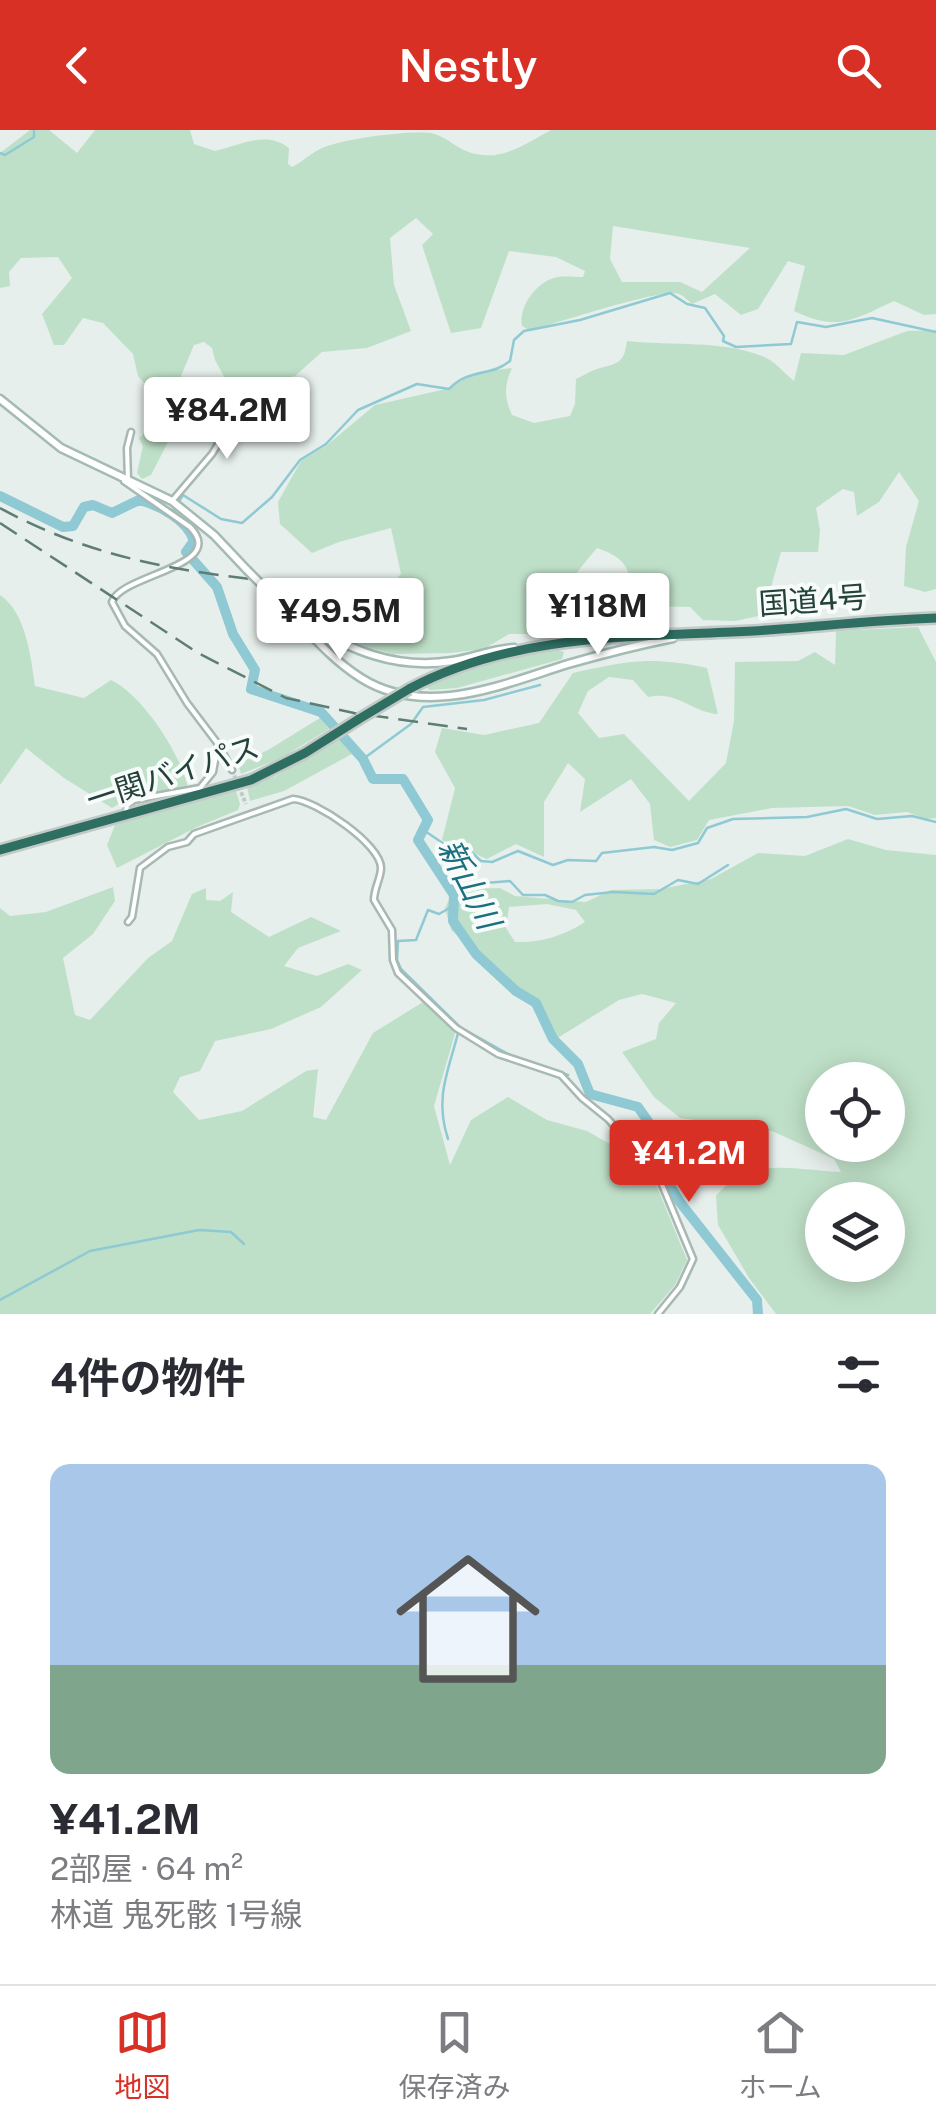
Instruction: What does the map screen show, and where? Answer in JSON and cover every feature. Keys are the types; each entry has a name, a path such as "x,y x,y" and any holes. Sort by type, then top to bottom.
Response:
{"highway":[{"name":"国道4号","path":"694,634 936,618"},
{"name":"一関バイパス","path":"0,850 251,780 305,753 414,687 480,659 576,642 694,634"}],"main road":[{"path":"0,399 61,448 172,501 214,535 328,651 364,680 393,692 418,696 477,692 572,663 694,634"},
{"path":"294,615 352,649 419,671 414,687"},
{"path":"572,663 580,654 576,642"},
{"path":"404,663 451,662 529,648"}],"street":[{"path":"172,501 226,431 264,404"},
{"path":"226,431 276,407"},
{"path":"131,432 125,479 200,537 198,552 159,574 118,590 112,602 125,626 157,654 232,770"},
{"path":"126,816 126,805 134,800 200,788 213,772 218,744"},
{"path":"128,922 140,868 168,847 293,799 308,801 373,849 382,869 374,900 392,930 393,960 398,973 456,1028 498,1054 561,1076 658,1175 693,1259 680,1287 658,1314"},
{"path":"246,804 251,814"}],"green space":[{"path":"30,130 49,130 77,153 95,130 190,130 194,144 215,151 254,140 272,140 289,148 288,164 292,167 327,146 407,133 431,133 466,151 489,155 510,151 551,130 936,130 936,314 924,315 894,301 845,321 809,317 794,311 805,266 788,261 758,309 741,315 715,294 692,304 679,294 668,294 529,330 522,326 523,311 536,289 550,279 583,277 585,271 556,257 509,251 481,328 451,333 422,245 433,234 416,218 390,238 394,285 411,331 367,348 322,352 295,376 268,382 227,382 212,348 204,342 194,345 176,388 172,424 179,429 181,438 168,442 151,475 142,479 137,473 143,446 139,438 151,428 150,411 157,397 138,376 133,354 103,323 83,318 64,345 54,345 42,314 72,278 58,257 21,258 9,272 10,286 0,288 0,153","holes":["613,226 750,248 702,292 680,282 622,282 610,259"]},
{"path":"936,330 936,589 925,592 904,586 906,547 919,501 899,472 879,502 857,516 854,492 843,489 816,508 818,552 781,552 763,615 735,621 703,620 690,607 632,606 627,569 617,557 597,548 528,634 509,634 484,649 393,654 337,633 337,624 382,594 401,574 391,528 312,553 280,524 278,502 301,461 375,405 446,389 478,372 512,368 506,392 509,409 512,415 534,423 570,416 575,404 576,379 620,360 627,341 746,351 771,360 794,381 801,353 844,355 907,331"},
{"path":"0,595 21,624 35,686 84,698 111,680 123,687 159,728 178,760 188,789 130,797 112,808 26,748 0,785"},
{"path":"918,627 936,662 936,818 926,819 907,812 875,815 848,806 772,808 709,820 697,840 670,847 654,840 650,804 631,779 580,812 585,779 568,763 544,802 544,857 516,844 487,859 442,840 455,788 435,752 442,728 484,735 539,723 573,673 640,662 707,668 718,714 667,696 648,697 633,680 609,677 588,691 578,713 599,738 624,734 689,801 726,763 734,721 735,662 798,661 815,652 835,665 836,631"},
{"path":"554,649 564,652 562,659 457,688 426,687 474,667"},
{"path":"320,718 329,729 281,758 241,774 238,764"},
{"path":"340,737 352,754 284,791 250,801 247,787 276,776"},
{"path":"236,791 238,810 117,868 107,845 115,825"},
{"path":"848,839 886,850 936,855 936,1314 776,1314 718,1225 716,1196 729,1183 757,1170 841,1172 836,1162 905,1162 905,1062 805,1062 805,1146 772,1131 680,1118 654,1097 622,1052 656,1039 659,1023 676,1003 642,994 619,1000 556,1039 542,1007 515,993 479,953 451,930 445,908 451,896 462,889 500,888 515,896 586,902 611,890 661,889 711,879 758,853 805,856","holes":["547,904 576,910 585,922 552,938 515,942 506,928 509,907"]},
{"path":"113,887 115,901 93,934 63,958 75,1015 90,1020 148,958 172,941 192,894 206,888 206,900 220,901 233,892 231,912 269,937 311,917 341,931 298,948 284,966 317,976 348,964 362,970 321,1007 271,1029 215,1041 200,1071 180,1077 173,1092 199,1120 242,1111 306,1071 318,1069 313,1117 326,1120 373,1033 423,1002 456,1030 434,1106 450,1165 471,1120 508,1097 547,1120 587,1131 624,1152 653,1177 687,1260 675,1285 650,1314 0,1314 0,908 10,916 46,912"}],"waterway":[{"path":"0,153 5,155 34,137 34,130"},
{"path":"172,512 183,495 221,519 242,523 272,497 300,460 326,444 358,410 417,384 449,389 464,378 503,366 510,361 514,340 524,331 580,320 670,293 687,304 705,308 724,336 723,341 736,347 791,344 797,322 826,327 872,318 936,332"},
{"name":"新山川","path":"0,496 63,527 73,526 84,507 93,505 112,513 139,500 164,510 186,526 194,541 186,552 217,587 233,634 255,670 251,689 321,712 363,759 373,779 403,779 428,820 418,840 454,895 453,921 476,954 516,991 536,1003 553,1039 578,1064 590,1094 638,1107 652,1127 665,1177 679,1201 757,1300 758,1314"},
{"path":"363,759 411,724 423,707 484,700 540,685"},
{"path":"425,831 450,848 469,850 481,861 492,862 518,851 553,865 568,860 596,861 602,853 654,847 672,850 698,843 707,828 733,819 807,817 846,809 877,819 912,816 936,822"},
{"path":"450,890 460,885 510,881 523,895 545,895 572,902 585,895 613,892 654,894 678,880 698,884 728,865"},
{"path":"453,906 439,914 428,910 416,940 398,941 397,960 401,969 460,1027 513,1057 568,1075"},
{"path":"448,1139 443,1096 459,1029"},
{"path":"0,1300 90,1251 199,1230 231,1232 244,1244"}],"tunnel":[{"path":"232,770 246,804"}],"railway":[{"path":"0,508 81,544 162,566 333,587"},
{"path":"0,523 198,653 286,698 354,713 467,729"}]}
